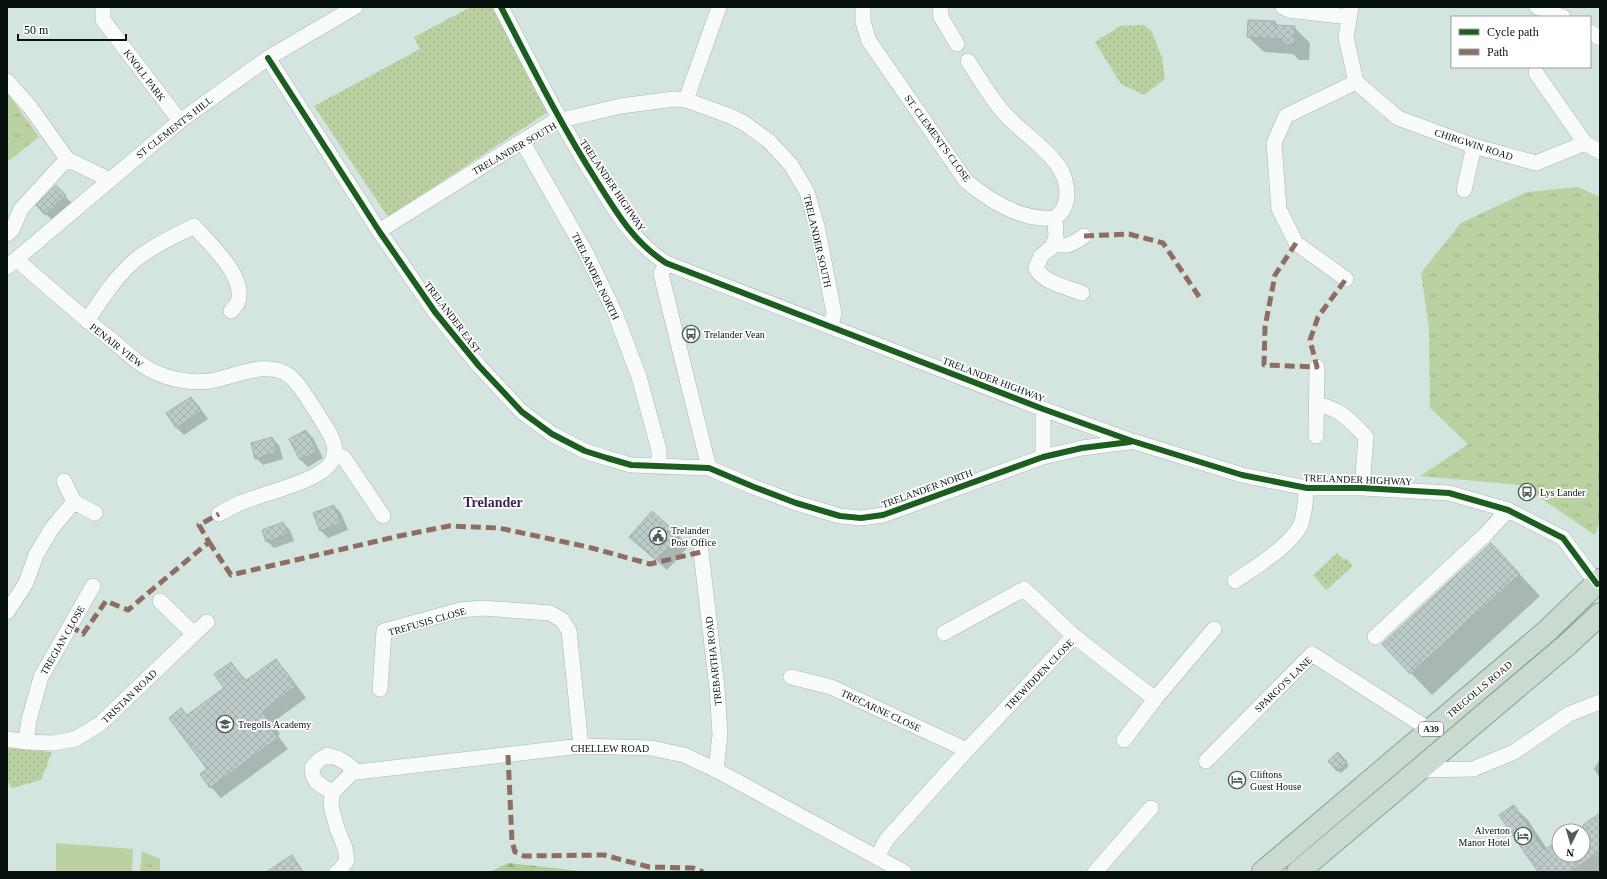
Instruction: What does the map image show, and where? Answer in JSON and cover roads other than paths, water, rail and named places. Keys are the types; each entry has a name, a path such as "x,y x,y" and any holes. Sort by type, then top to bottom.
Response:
{"highway":[{"name":"TREGOLLS ROAD","path":"1263,872 1547,631 1599,584"},
{"name":"A39","path":"1298,872 1568,644 1600,614"}],"street":[{"name":"KNOLL PARK","path":"103,7 103,20 180,121"},
{"name":"ST CLEMENT'S HILL","path":"12,263 180,121 268,58 355,7"},
{"name":"TRELANDER HIGHWAY","path":"501,7 560,121 624,224 644,247 666,263 700,278 831,326 1043,409 1132,441 1242,475 1307,488 1362,488 1449,493 1508,510 1563,538 1599,584"},
{"path":"686,100 719,7"},
{"name":"ST. CLEMENT'S CLOSE","path":"863,7 863,22 869,41 966,181 988,197 1012,210 1040,218 1055,218"},
{"path":"940,7 941,17 957,44"},
{"path":"1283,7 1289,10 1350,12 1346,37 1356,82 1286,116 1274,143 1279,209 1296,243 1346,279"},
{"path":"1537,7 1560,16"},
{"path":"1591,33 1600,38"},
{"name":"TRELANDER EAST","path":"268,58 379,231 436,312 479,366 522,412 552,434 584,451 631,465 710,468"},
{"path":"968,61 1003,112 1053,159 1059,169 1068,197 1065,209 1055,218 1056,237 1054,243 1052,247 1041,256 1036,268 1039,275 1055,283 1082,292"},
{"path":"1536,73 1585,143 1600,152"},
{"path":"7,81 30,107 67,159 110,180"},
{"name":"CHIRGWIN ROAD","path":"1356,82 1398,118 1474,146 1536,163 1585,143"},
{"name":"TRELANDER SOUTH","path":"379,231 553,122 621,106 660,100 686,100 730,116 757,132 781,152 800,178 807,192 817,226 834,313 831,326"},
{"name":"TRELANDER NORTH","path":"522,141 586,252 615,313 638,377 659,450 660,467"},
{"path":"1464,190 1474,146"},
{"path":"7,234 12,230 21,209 67,159"},
{"path":"87,321 112,284 133,262 161,243 194,226 228,264 237,279 237,303 231,311"},
{"path":"1054,243 1063,246 1068,245 1084,236"},
{"name":"PENAIR VIEW","path":"12,263 143,366 168,378 195,382 209,381 267,369 274,369 286,374 292,378 312,405 331,437 334,453"},
{"path":"666,263 661,274 710,468"},
{"path":"1316,367 1320,405 1316,436"},
{"path":"1320,405 1337,410 1349,419 1366,437 1362,488"},
{"path":"1043,409 1043,457"},
{"name":"TRELANDER NORTH","path":"710,468 796,503 840,516 861,518 883,515 1043,457 1082,448 1132,441"},
{"path":"219,514 239,503 307,479 328,466 334,453 344,458 383,516"},
{"path":"64,481 74,502 95,513"},
{"path":"1235,581 1280,549 1293,537 1303,517 1307,488"},
{"path":"7,612 26,583 36,555 52,528 74,502"},
{"path":"1375,637 1486,534 1508,510"},
{"name":"TREBARTHA ROAD","path":"702,552 717,688 720,735 716,770"},
{"name":"TREGIAN CLOSE","path":"26,742 29,720 41,677 93,586"},
{"path":"944,633 1024,589 1074,636"},
{"path":"160,601 194,634"},
{"name":"TREFUSIS CLOSE","path":"380,689 384,631 460,610 483,608 550,614 562,620 569,631 581,746"},
{"name":"TRISTAN ROAD","path":"7,739 26,742 53,743 74,740 100,724 207,622"},
{"path":"1124,740 1155,699 1214,629"},
{"name":"TREWIDDEN CLOSE","path":"877,857 887,838 1074,636 1155,699"},
{"name":"SPARGO'S LANE","path":"1206,761 1312,654 1430,730"},
{"name":"TRECARNE CLOSE","path":"791,677 831,687 968,750"},
{"path":"1418,770 1473,769 1514,752 1569,714 1600,702"},
{"name":"CHELLEW ROAD","path":"333,792 352,773 357,772 581,746 650,748 684,755 716,770 904,872"},
{"path":"337,872 347,860 345,848 332,810 331,801 333,792 318,784 312,777 312,768 319,760 326,756 338,757 357,772"},
{"path":"1095,872 1151,808"}],"place":[{"name":"Trelander Vean","path":"691,334"},
{"name":"Lys Lander","path":"1527,492"},
{"name":"Trelander Post Office","path":"658,536"},
{"name":"Tregolls Academy","path":"225,724"},
{"name":"Cliftons Guest House","path":"1237,780"},
{"name":"Alverton Manor Hotel","path":"1523,836"}],"district":[{"name":"Trelander","path":"493,502"}]}
